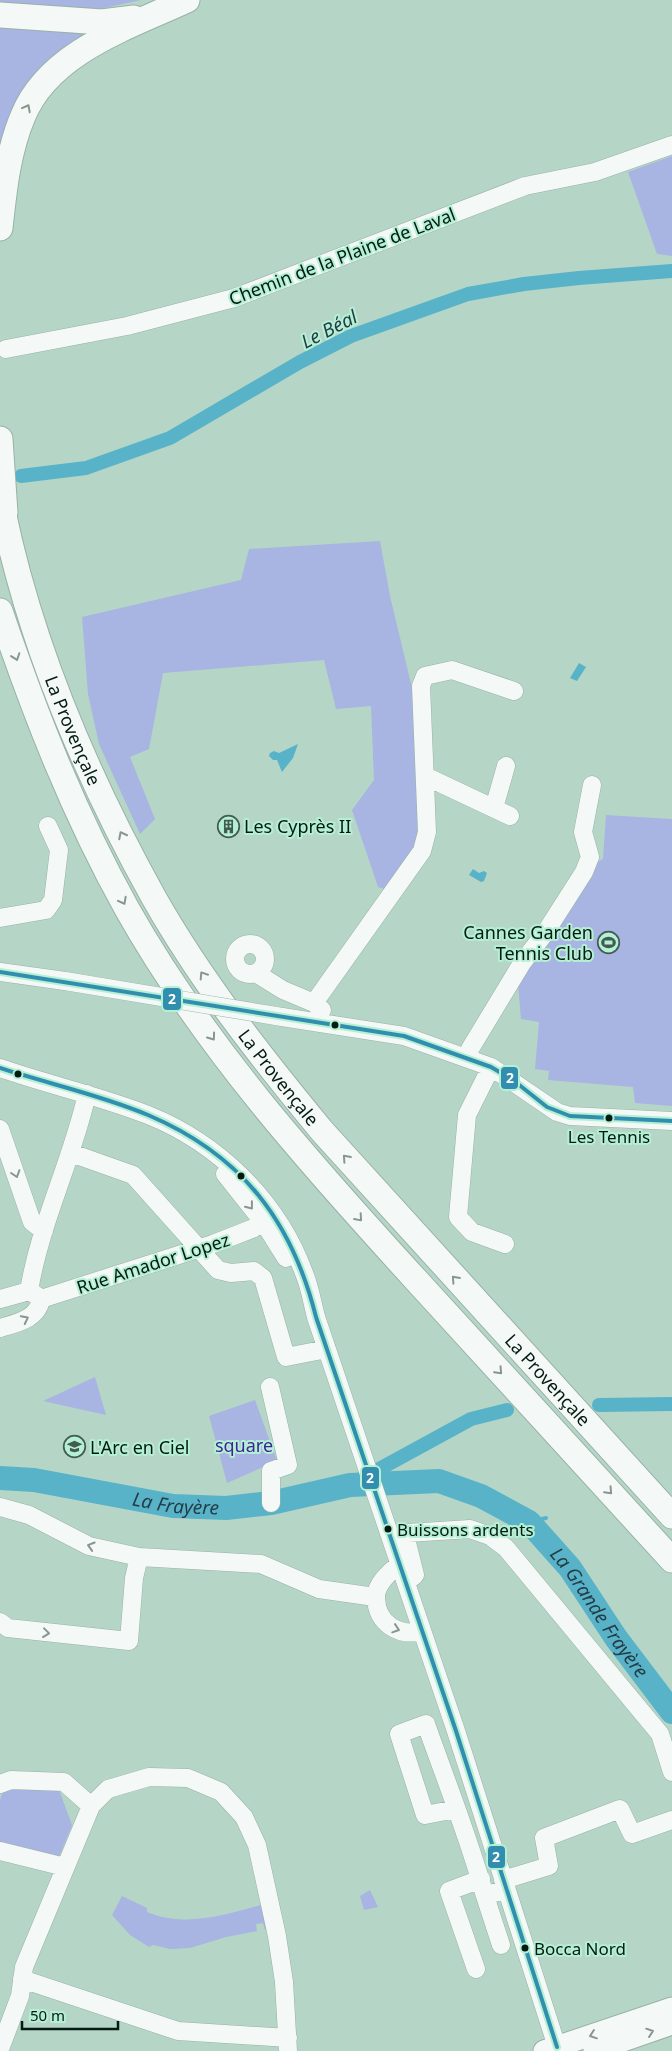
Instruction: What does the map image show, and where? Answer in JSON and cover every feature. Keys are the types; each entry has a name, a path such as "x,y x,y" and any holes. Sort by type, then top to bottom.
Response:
{"highway":[{"path":"0,15 114,21 187,0"},
{"path":"0,228 16,134 27,107 42,85 69,60 162,6"},
{"path":"0,439 5,523"},
{"name":"La Provençale","path":"0,496 5,523 40,640 71,724 93,774 155,899 211,986 272,1070 322,1131 672,1516"},
{"name":"La Provençale","path":"0,611 28,693 55,760 91,840 128,910 176,987 236,1070 300,1150 362,1221 672,1560"}],"main road":[{"path":"594,2051 672,2008"},
{"path":"552,2050 626,2032 672,2024"}],"street":[{"name":"Chemin de la Plaine de Laval","path":"6,349 127,326 234,298 526,186 596,172 672,145"},
{"path":"314,1003 422,851 427,832 421,686 426,676 452,670 514,691"},
{"path":"494,808 506,766"},
{"path":"425,776 510,816"},
{"path":"467,1058 470,1049 522,964 545,933 584,872 590,857 583,832 592,785"},
{"path":"0,918 46,910 54,900 59,850 48,826"},
{"path":"256,974 265,962 265,943 249,944 238,942 236,955 238,969 246,974 256,974 283,990 314,1003 327,1014 332,1024"},
{"path":"0,972 404,1036 491,1066 513,1080 547,1107 570,1116 672,1120"},
{"path":"491,1066 467,1114 458,1217 472,1232 505,1244"},
{"path":"0,1068 87,1094 150,1116 193,1146 222,1171 268,1219 283,1254 316,1317 327,1348 407,1584 504,1884 552,2050"},
{"path":"0,1328 35,1314 40,1307 35,1295 44,1231 71,1153 87,1094"},
{"path":"0,1129 32,1222 44,1231"},
{"path":"71,1153 133,1175 218,1270 231,1273 254,1271 263,1278 286,1357 327,1348"},
{"name":"Rue Amador Lopez","path":"0,1299 35,1295 200,1248 268,1219"},
{"path":"270,1387 288,1465 271,1470 271,1503"},
{"path":"0,1507 29,1515 89,1546 138,1556 261,1564 319,1589 375,1597"},
{"path":"407,1584 415,1574 407,1543 408,1533 470,1529 490,1536 506,1548 660,1734 672,1772"},
{"path":"0,1622 8,1628 129,1641 134,1578 138,1556"},
{"path":"400,1564 383,1580 375,1597 381,1618 393,1630 422,1631"},
{"path":"456,1809 425,1815 399,1734 426,1724 456,1809 483,1888 501,1945"},
{"path":"0,2049 20,1996 22,1979 24,1967 65,1867 91,1806 108,1789 149,1776 188,1778 221,1792 244,1817 257,1846 277,1936 284,1982 288,2044 178,2031 22,1979"},
{"path":"0,1784 11,1780 64,1782 91,1806"},
{"path":"476,1969 449,1891 504,1884 548,1866 544,1838 620,1809 632,1834 672,1820"},
{"path":"0,1851 65,1867"}],"green space":[{"path":"0,0 141,0 100,9 0,5"},
{"path":"0,27 75,33 103,32 71,50 0,181"},
{"path":"672,156 672,256 657,254 628,172"},
{"path":"380,541 390,596 413,692 417,728 419,846 387,890 378,887 352,810 374,780 371,706 336,709 324,660 163,673 149,749 130,757 155,819 140,834 99,744 88,694 82,617 241,580 249,549"},
{"name":"Cannes Garden Tennis Club","path":"606,815 672,819 672,1106 635,1103 633,1087 548,1080 549,1071 535,1069 539,1022 521,1019 518,984 597,862 603,859"},
{"path":"95,1377 106,1415 43,1401"},
{"name":"square","path":"255,1400 277,1461 227,1483 209,1416"},
{"path":"58,1787 72,1825 59,1857 0,1842 0,1800 4,1788"},
{"path":"370,1890 378,1907 364,1910 360,1896"},
{"path":"122,1896 147,1908 147,1912 161,1917 176,1919 220,1916 264,1904 269,1927 265,1930 263,1923 256,1924 257,1931 226,1937 190,1948 170,1949 153,1945 149,1947 130,1935 112,1915"}],"shaded area":[{"path":"579,663 586,667 577,681 570,678"},
{"path":"298,744 293,758 282,772 277,760 273,760 269,756 270,753 274,751 279,753"},
{"path":"473,869 479,873 484,871 487,873 484,881 481,882 469,875"}],"waterway":[{"name":"Le Béal","path":"21,476 86,468 170,438 300,362 351,336 468,294 524,284 672,271"},
{"path":"599,1405 672,1404"},
{"path":"350,1485 471,1419 507,1410"},
{"name":"La Grande Frayère","path":"0,1478 34,1480 173,1506 226,1508 271,1503 350,1485 439,1481 481,1496 529,1522 570,1568 616,1638 672,1712"},
{"path":"529,1522 546,1518"}],"transit line":[{"name":"2","path":"0,972 404,1036 491,1067 513,1080 547,1107 570,1116 672,1121"},
{"name":"2","path":"0,1068 112,1101 148,1115 181,1131 211,1150 236,1171 258,1195 277,1221 293,1251 306,1282 316,1317 456,1731 557,2047"}],"place":[{"name":"Les Cyprès II","path":"228,826"},
{"name":"Cannes Garden Tennis Club","path":"609,942"},
{"name":"Les Tennis","path":"609,1118"},
{"name":"L'Arc en Ciel","path":"74,1447"},
{"name":"Buissons ardents","path":"388,1529"},
{"name":"Bocca Nord","path":"525,1948"}],"water label":[{"name":"La Frayère","path":"175,1502"}]}
